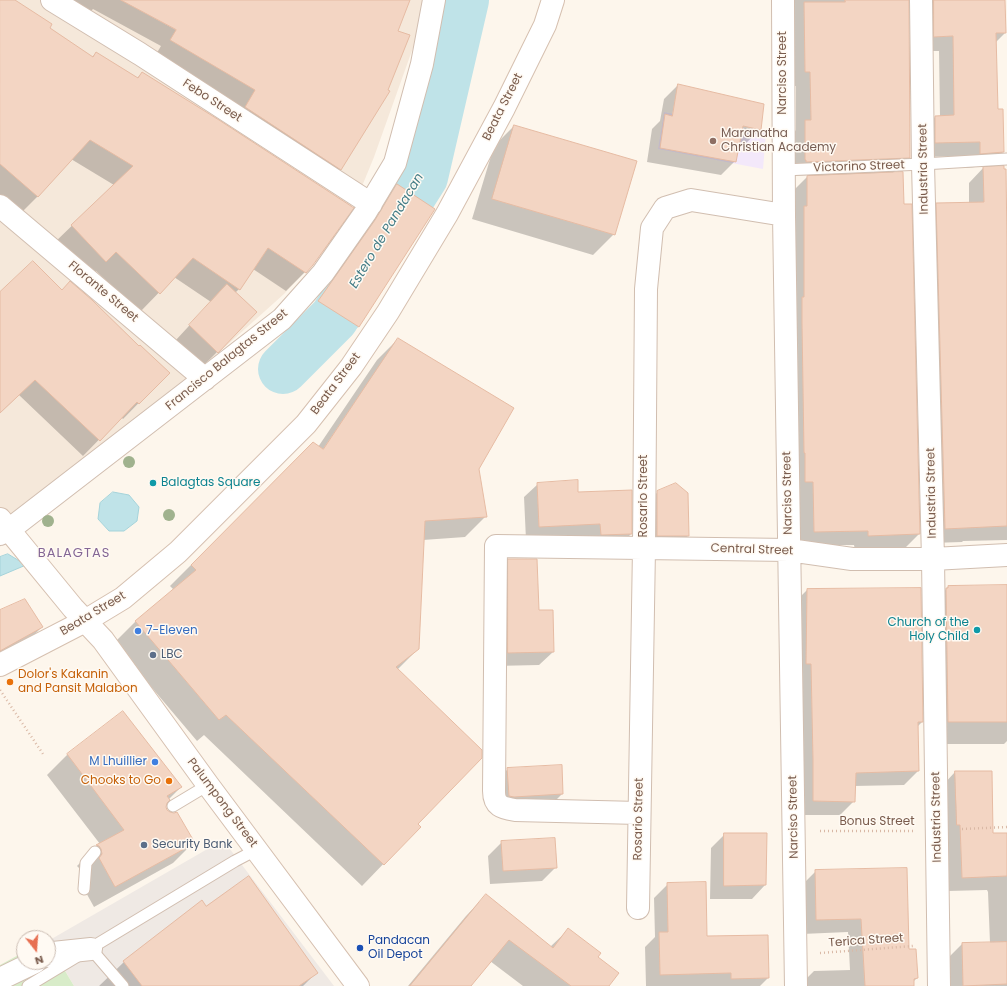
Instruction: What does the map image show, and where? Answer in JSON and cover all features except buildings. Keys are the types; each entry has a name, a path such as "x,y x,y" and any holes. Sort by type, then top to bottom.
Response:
{"street":[{"name":"Febo Street","path":"52,0 153,63 371,204"},
{"name":"Francisco Balagtas Street","path":"3,527 205,379 282,319 323,273 371,204 395,162 422,64 434,0"},
{"name":"Beata Street","path":"0,665 79,614 123,598 178,552 306,424 351,367 388,312 447,214 504,108 545,25 554,0"},
{"name":"Narciso Street","path":"783,0 783,170 796,986"},
{"name":"Industria Street","path":"921,0 933,559 939,986"},
{"name":"Rosario Street","path":"638,908 644,548 646,289 652,228 664,208 691,200 784,215"},
{"name":"Florante Street","path":"0,206 205,379"},
{"name":"Palumpong Street","path":"3,527 29,554 79,614 103,640 353,984"},
{"name":"Central Street","path":"639,813 515,810 502,808 498,805 494,796 496,546 789,550 852,559 933,559 1007,555"},
{"path":"56,953 91,949"},
{"path":"0,980 19,970"}],"lane":[{"name":"Victorino Street","path":"783,170 1007,159"},
{"path":"173,806 208,785"},
{"path":"28,986 235,861 256,850"},
{"path":"84,889 86,863 95,852"},
{"path":"91,949 123,986"}],"path":[{"path":"0,690 43,754"},
{"name":"Bonus Street","path":"794,831 937,830 1007,827"},
{"name":"Terica Street","path":"796,955 938,944"}],"shaded area":[{"path":"0,0 430,0 374,157 358,196 328,247 284,294 216,355 43,491 0,547"},
{"name":"Maranatha Christian Academy","path":"664,112 766,133 763,169 658,149"},
{"path":"223,840 334,986 74,986 56,955 56,936"}],"green space":[{"path":"16,956 16,970 56,970 56,956 74,986 0,986 0,965"}],"water":[{"path":"113,492 129,495 139,507 137,521 124,531 109,531 98,519 100,503"},
{"path":"8,554 26,565 0,576 0,557"}],"waterway":[{"name":"Estero de Pandacan","path":"283,369 334,318 423,177 464,0"}],"place":[{"name":"Maranatha Christian Academy","path":"713,141"},
{"name":"Balagtas Square","path":"153,483"},
{"name":"Church of the Holy Child","path":"977,630"},
{"name":"7-Eleven","path":"138,631"},
{"name":"LBC","path":"153,655"},
{"name":"Dolor's Kakanin and Pansit Malabon","path":"10,682"},
{"name":"M Lhuillier","path":"155,762"},
{"name":"Chooks to Go","path":"169,781"},
{"name":"Security Bank","path":"144,845"},
{"name":"Pandacan Oil Depot","path":"360,948"}],"district":[{"name":"BALAGTAS","path":"74,554"}]}
